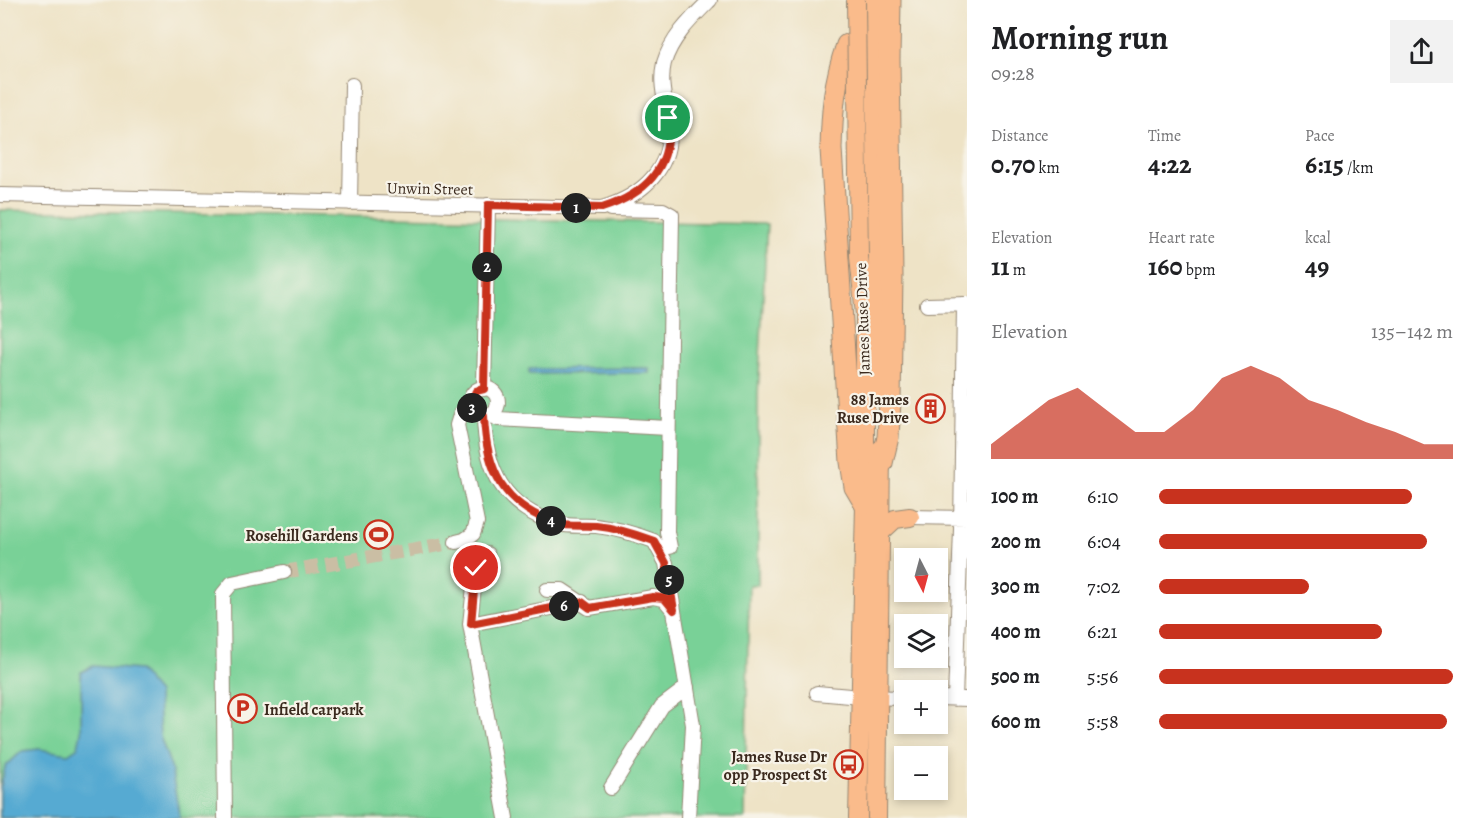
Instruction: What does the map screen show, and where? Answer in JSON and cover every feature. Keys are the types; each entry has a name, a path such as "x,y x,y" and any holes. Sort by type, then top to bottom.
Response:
{"highway":[{"path":"882,463 888,437 890,401 892,276 890,0"},
{"path":"848,45 838,72 832,103 831,149 851,462 855,487 865,504"}],"main road":[{"name":"James Ruse Drive","path":"856,0 866,88 882,463 877,818"},
{"name":"James Ruse Drive","path":"858,818 865,504 865,315 859,257 866,88 874,0"},
{"path":"881,532 895,519 910,517"}],"street":[{"name":"Unwin Street","path":"0,195 602,208 618,203 641,190 650,182 662,164 669,127 662,86 664,65 675,39 708,2"},
{"path":"350,203 352,85"},
{"path":"484,389 488,205"},
{"path":"602,208 663,210 672,215 667,532 670,547"},
{"path":"927,305 966,304 961,699"},
{"path":"487,415 497,408 498,399 493,392 484,389 473,394 471,406 476,413 498,419 668,428"},
{"path":"456,542 473,534 477,522 457,425 461,412 471,406"},
{"path":"487,415 487,455 495,476 513,499 534,513 561,525 598,526 627,531 654,541 666,563 693,725 688,818"},
{"path":"910,517 964,518"},
{"path":"487,554 476,568 471,624 506,818"},
{"path":"225,818 223,594 232,583 284,572"},
{"path":"547,590 562,590 590,608 653,597 664,598 674,610"},
{"path":"471,624 582,602"},
{"path":"611,788 662,706 687,687"},
{"path":"817,693 894,698"}],"green space":[{"name":"Rosehill Gardens","path":"0,210 767,224 758,395 758,585 749,585 745,818 0,818"}],"water":[{"path":"649,368 649,373 529,374 529,369"},
{"path":"93,666 139,670 158,693 160,736 171,767 180,818 0,818 0,789 5,767 22,751 39,749 68,754 78,747 81,733 81,672"}],"tunnel":[{"path":"284,572 456,542"}],"place":[{"name":"88 James Ruse Drive","path":"930,408"},
{"name":"Rosehill Gardens","path":"379,535"},
{"name":"Infield carpark","path":"243,709"},
{"name":"James Ruse Dr opp Prospect St","path":"848,765"}],"route":[{"path":"476,568 471,624 582,602 590,608 653,597 664,598 674,610 666,563 654,541 627,531 598,526 561,525 534,513 513,499 495,476 487,455 484,416 476,413 471,406 473,394 484,389 488,205 602,208 631,197 650,182 662,164 669,138 668,118"}]}
